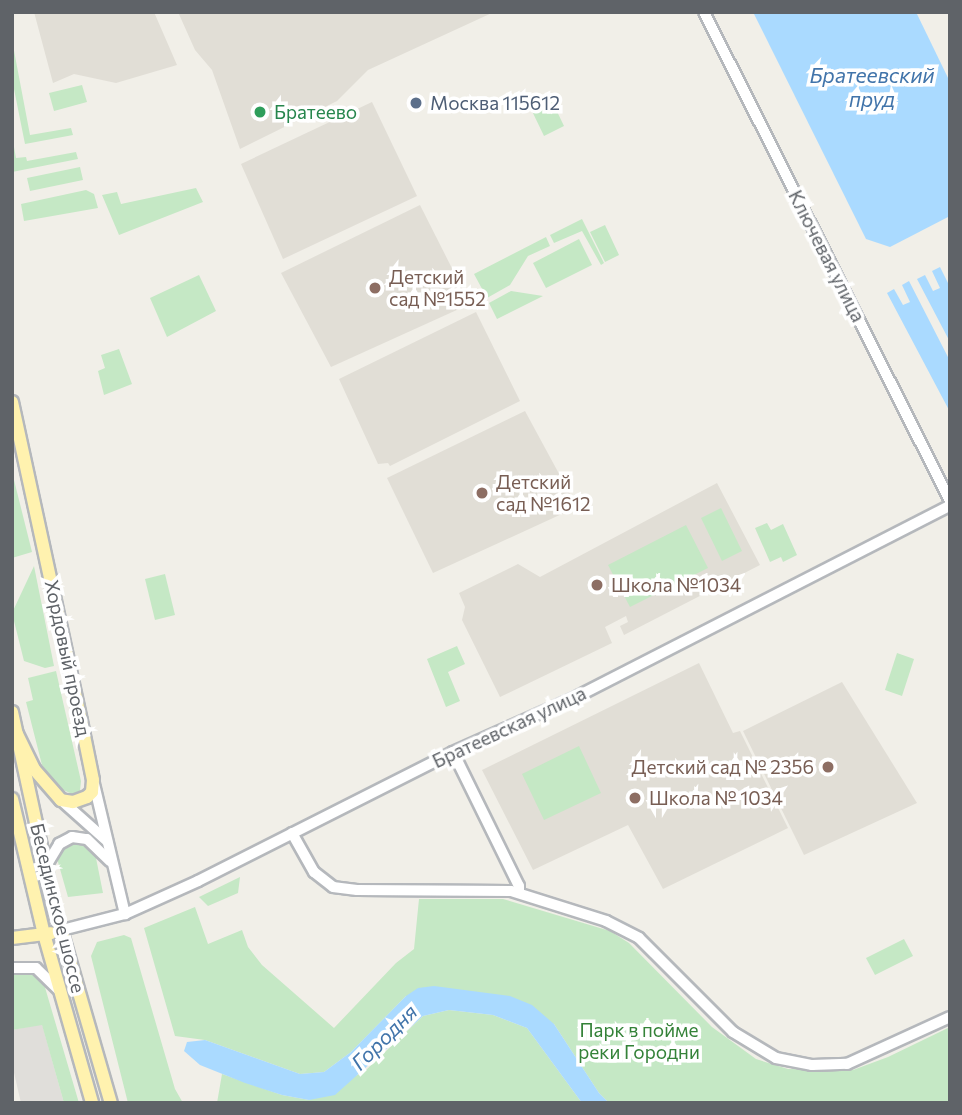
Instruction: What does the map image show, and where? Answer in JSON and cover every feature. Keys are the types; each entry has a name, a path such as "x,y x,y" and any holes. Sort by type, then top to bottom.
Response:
{"main road":[{"name":"Хордовый проезд","path":"12,402 93,780"},
{"name":"Бесединское шоссе","path":"12,712 61,930 111,1103"},
{"path":"17,734 34,769 61,800 73,802 87,797 92,792 93,780"},
{"name":"Бесединское шоссе","path":"12,799 58,989 92,1103"},
{"path":"12,938 61,930"}],"street":[{"name":"Ключевая улица","path":"704,12 950,501"},
{"name":"Братеевская улица","path":"61,930 125,914 453,752 578,695 950,506"},
{"path":"453,752 519,886 519,893"},
{"name":"Хордовый проезд","path":"93,780 125,914"},
{"path":"61,800 107,841"},
{"path":"292,833 314,873 333,887 357,890 491,889 519,893 606,921 639,938 733,1032 776,1058 812,1065 847,1064 950,1017"},
{"path":"46,866 59,844 72,837 92,843 112,863"},
{"path":"12,968 36,968 58,989"}],"shaded area":[{"path":"34,12 154,12 177,65 116,83 74,74 53,83"},
{"path":"178,12 494,12 368,70 337,101 240,149 212,70 195,50"},
{"path":"372,102 417,196 283,259 241,164"},
{"name":"Детский сад №1552","path":"420,205 470,304 331,367 281,273"},
{"path":"476,312 520,401 390,466 388,463 378,464 339,379"},
{"name":"Детский сад №1612","path":"525,411 577,507 433,573 387,478"},
{"name":"Школа №1034","path":"717,483 760,565 624,635 620,626 628,622 626,616 605,627 612,643 500,697 462,620 465,607 459,593 518,564 540,577"},
{"name":"Школа № 1034","path":"699,663 733,733 740,731 788,828 663,889 628,825 533,870 482,770"},
{"name":"Детский сад № 2356","path":"842,682 917,803 804,855 743,731"},
{"path":"42,1024 64,1103 21,1103 12,1064 12,1030"}],"green space":[{"path":"12,40 30,135 71,128 73,135 25,144 12,79"},
{"path":"82,85 87,102 54,111 49,93"},
{"path":"551,99 564,126 544,136 531,109"},
{"path":"14,147 16,158 26,157 27,161 76,152 78,159 12,172"},
{"path":"80,167 83,180 30,191 27,178"},
{"path":"196,188 203,202 119,235 102,195 117,192 121,204"},
{"path":"86,190 94,194 98,208 24,221 21,204"},
{"path":"582,219 604,263 601,265 582,231 554,243 550,235"},
{"path":"605,225 619,255 605,262 590,232"},
{"path":"546,237 550,246 528,256 510,285 487,298 474,274"},
{"path":"579,239 592,265 546,288 533,263"},
{"path":"199,275 216,311 167,337 150,298"},
{"path":"511,291 543,296 497,319 489,303"},
{"path":"119,349 132,384 104,395 98,371 105,368 101,355"},
{"path":"12,472 32,552 12,558"},
{"path":"721,508 742,551 722,561 701,518"},
{"path":"767,523 771,530 783,524 797,555 783,562 781,557 770,562 755,528"},
{"path":"686,525 708,568 630,607 608,565"},
{"path":"34,566 54,666 45,668 24,661 12,613"},
{"path":"165,574 175,615 155,620 145,579"},
{"path":"457,646 465,664 448,672 460,701 446,707 427,659"},
{"path":"897,653 914,659 902,696 885,690"},
{"path":"56,671 81,781 80,791 72,794 59,788 42,765 26,702 33,700 28,678"},
{"path":"579,746 601,793 544,820 522,774"},
{"path":"72,842 92,849 95,853 103,893 68,897 56,855"},
{"path":"240,877 238,893 208,906 199,897"},
{"name":"Парк в пойме реки Городни","path":"419,899 503,899 610,931 629,943 712,1027 756,1059 788,1069 853,1070 888,1057 950,1027 950,1103 609,1103 599,1093 554,1024 406,996 351,1052 324,1072 300,1074 205,1040 175,1036 144,928 195,907 208,944 242,930 248,947 262,965 334,1028 396,963 414,949"},
{"path":"124,935 131,938 175,1089 183,1103 128,1103 91,956 97,942"},
{"path":"904,939 913,956 875,975 866,958"},
{"path":"29,970 44,984 79,1103 64,1103 42,1025 12,1030 12,972"},
{"path":"449,1010 493,1015 527,1028 582,1103 217,1103 222,1074 282,1095 309,1100 365,1071 423,1016"}],"water":[{"name":"Братеевский пруд","path":"753,12 916,12 950,82 950,216 890,247 866,239"},
{"path":"940,267 950,287 950,342 917,279 925,275 933,291 940,288 932,271"},
{"path":"909,281 950,361 950,412 887,293 894,289 903,305 910,302 902,285"},
{"name":"Городня","path":"434,986 510,996 532,1005 554,1024 599,1093 609,1103 582,1103 527,1028 493,1015 449,1010 423,1016 335,1095 309,1100 245,1083 200,1065 184,1051 187,1042 205,1040 300,1074 324,1072 351,1052 406,996 418,988"}],"place":[{"name":"Москва 115612","path":"416,103"},
{"name":"Братеево","path":"260,112"},
{"name":"Детский сад №1552","path":"375,288"},
{"name":"Детский сад №1612","path":"482,493"},
{"name":"Школа №1034","path":"597,585"},
{"name":"Детский сад № 2356","path":"828,767"},
{"name":"Школа № 1034","path":"635,798"}]}
